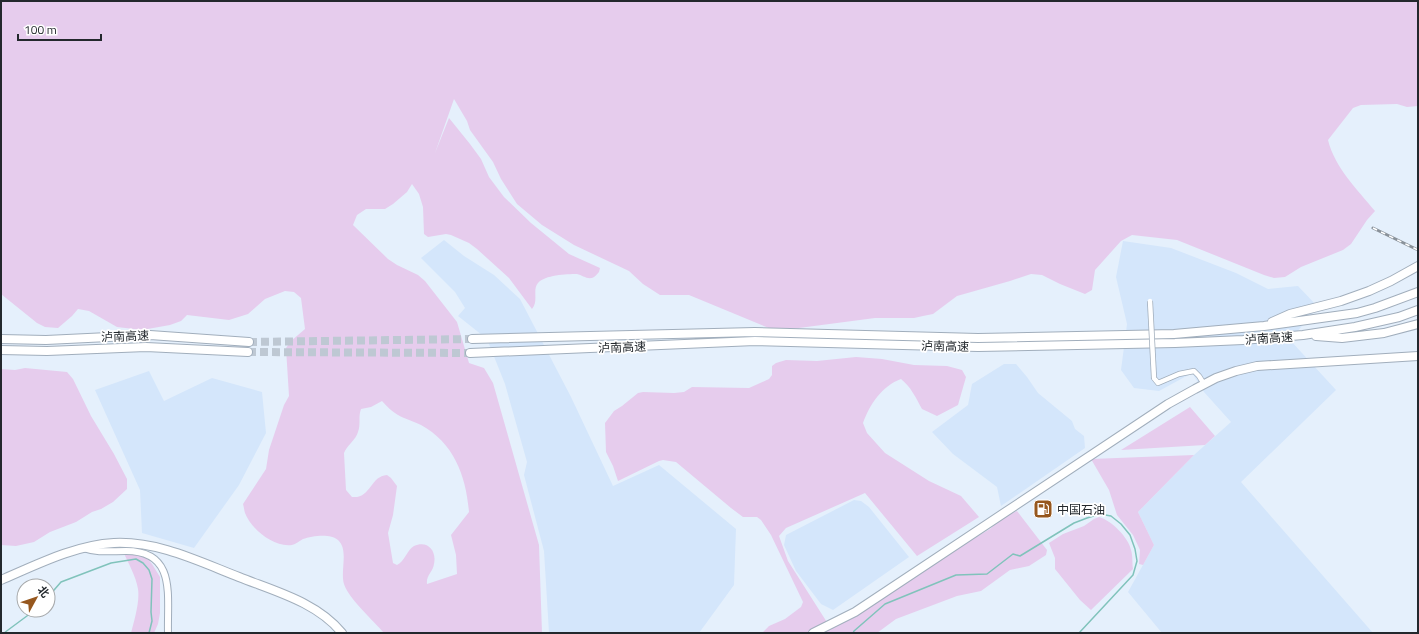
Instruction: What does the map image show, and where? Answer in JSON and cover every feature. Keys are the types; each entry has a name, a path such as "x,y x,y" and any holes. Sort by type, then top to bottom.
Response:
{"highway":[{"path":"1264,326 1290,314 1341,301 1369,291 1418,266"},
{"name":"泸南高速","path":"472,339 755,332 978,338 1174,334 1264,326 1357,313 1418,292"},
{"name":"泸南高速","path":"470,354 755,341 978,347 1244,340 1303,335 1381,321 1418,310"},
{"path":"1303,335 1342,338 1384,334 1418,324"},
{"name":"泸南高速","path":"1,339 46,340 150,335 249,342"},
{"name":"泸南高速","path":"1,350 146,347 248,352"},
{"path":"813,633 830,626 859,609 1168,404 1204,384 1236,371 1265,365 1340,362 1418,356"},
{"path":"1,580 46,561 83,548 104,544 129,543 151,545 175,552 299,601 326,617 342,633"}],"street":[{"path":"1150,301 1154,378 1158,383 1179,374 1194,371 1204,384"},
{"path":"83,548 97,551 139,552 150,555 158,561 163,570 166,583 168,633"}],"shaded area":[{"path":"1,1 1418,1 1418,106 1407,107 1397,104 1361,105 1353,108 1328,140 1331,150 1341,169 1375,211 1351,244 1343,250 1301,267 1285,277 1274,278 1177,240 1132,235 1121,241 1095,270 1092,290 1085,294 1042,275 1031,274 957,296 933,314 914,318 875,318 776,331 689,295 660,295 643,284 629,271 574,245 542,225 517,204 501,179 493,162 470,130 467,121 454,99 435,153 449,118 481,159 489,177 504,197 531,223 569,254 600,268 599,272 592,278 577,274 567,274 541,280 536,286 535,303 532,309 509,278 469,243 446,234 428,237 424,234 423,207 419,194 412,184 407,192 385,209 366,209 357,215 353,225 388,259 418,275 425,281 457,322 469,363 484,368 493,383 539,545 542,633 384,633 356,603 344,584 344,555 341,544 338,540 330,536 316,536 303,539 292,545 278,544 264,536 252,525 245,513 243,504 266,469 269,450 284,405 289,396 286,348 291,341 305,329 301,298 294,292 285,291 265,299 248,314 229,320 187,315 181,321 170,325 142,330 117,327 89,311 78,309 58,328 45,327 37,323 1,294","holes":["382,401 392,411 421,425 442,441 450,451 461,473 465,486 469,512 451,535 456,555 457,574 427,584 435,559 430,548 423,544 414,546 397,565 393,563 388,533 393,515 397,486 391,478 387,475 381,476 363,495 358,497 352,497 346,490 344,453 357,435 361,409 371,407"]},
{"path":"444,240 464,256 494,275 520,299 571,397 613,486 659,465 736,529 734,585 699,633 549,633 544,551 524,475 527,462 505,384 487,339 458,316 465,308 455,292 421,258"},
{"path":"1123,241 1171,248 1236,273 1268,289 1298,286 1318,307 1290,340 1336,390 1241,482 1373,633 1162,633 1128,592 1154,545 1138,512 1194,455 1231,422 1204,392 1192,373 1159,391 1134,388 1121,370 1127,324 1116,277"},
{"path":"856,357 882,359 914,365 947,366 962,370 966,377 958,405 937,416 922,409 910,389 901,379 894,382 882,391 869,409 863,423 867,433 885,453 929,481 961,496 979,517 917,556 865,493 786,528 779,536 788,561 830,627 990,529 1002,518 1017,511 1047,550 1046,555 1029,566 1010,570 981,591 957,596 896,619 877,633 762,633 769,626 785,619 801,607 803,602 771,535 761,520 757,517 743,517 676,462 663,460 659,461 618,481 606,452 605,423 614,411 638,393 684,392 692,387 749,388 769,379 772,375 772,366 786,360 817,361"},
{"path":"1004,364 1016,364 1038,393 1072,421 1075,429 1084,436 1085,448 1001,506 997,487 953,454 932,432 968,405 972,384"},
{"path":"25,368 67,372 73,379 91,416 127,479 127,489 113,502 101,509 92,512 76,522 50,532 34,542 16,546 1,545 1,369 15,370"},
{"path":"149,371 164,401 212,378 262,392 266,433 239,485 194,548 142,533 140,490 95,390"},
{"path":"1190,407 1215,436 1205,445 1121,450"},
{"path":"1194,455 1138,512 1154,545 1143,565 1139,564 1140,550 1133,535 1117,515 1109,490 1091,459"},
{"path":"854,500 861,501 869,507 909,557 833,610 821,604 796,571 784,545 786,535"},
{"path":"1099,517 1109,522 1119,530 1127,540 1132,552 1133,569 1091,610 1080,600 1055,569 1055,558 1049,543 1063,534 1084,526"},
{"path":"123,551 143,554 152,564 160,577 160,613 158,624 154,633 131,633 137,605 138,589 134,574"}],"waterway":[{"path":"853,633 885,604 956,575 987,574 1013,554 1020,556 1074,523 1100,514 1111,516 1121,524 1130,535 1137,561 1133,575 1079,633"},
{"path":"56,588 61,582 111,563 136,559 143,563 149,570 152,579 152,621 149,633"},
{"path":"4,633 24,618"}],"tunnel":[{"path":"249,342 472,339"},
{"path":"248,352 470,353"}],"railway":[{"path":"1373,228 1418,250"}],"place":[{"name":"中国石油","path":"1043,509"}]}
